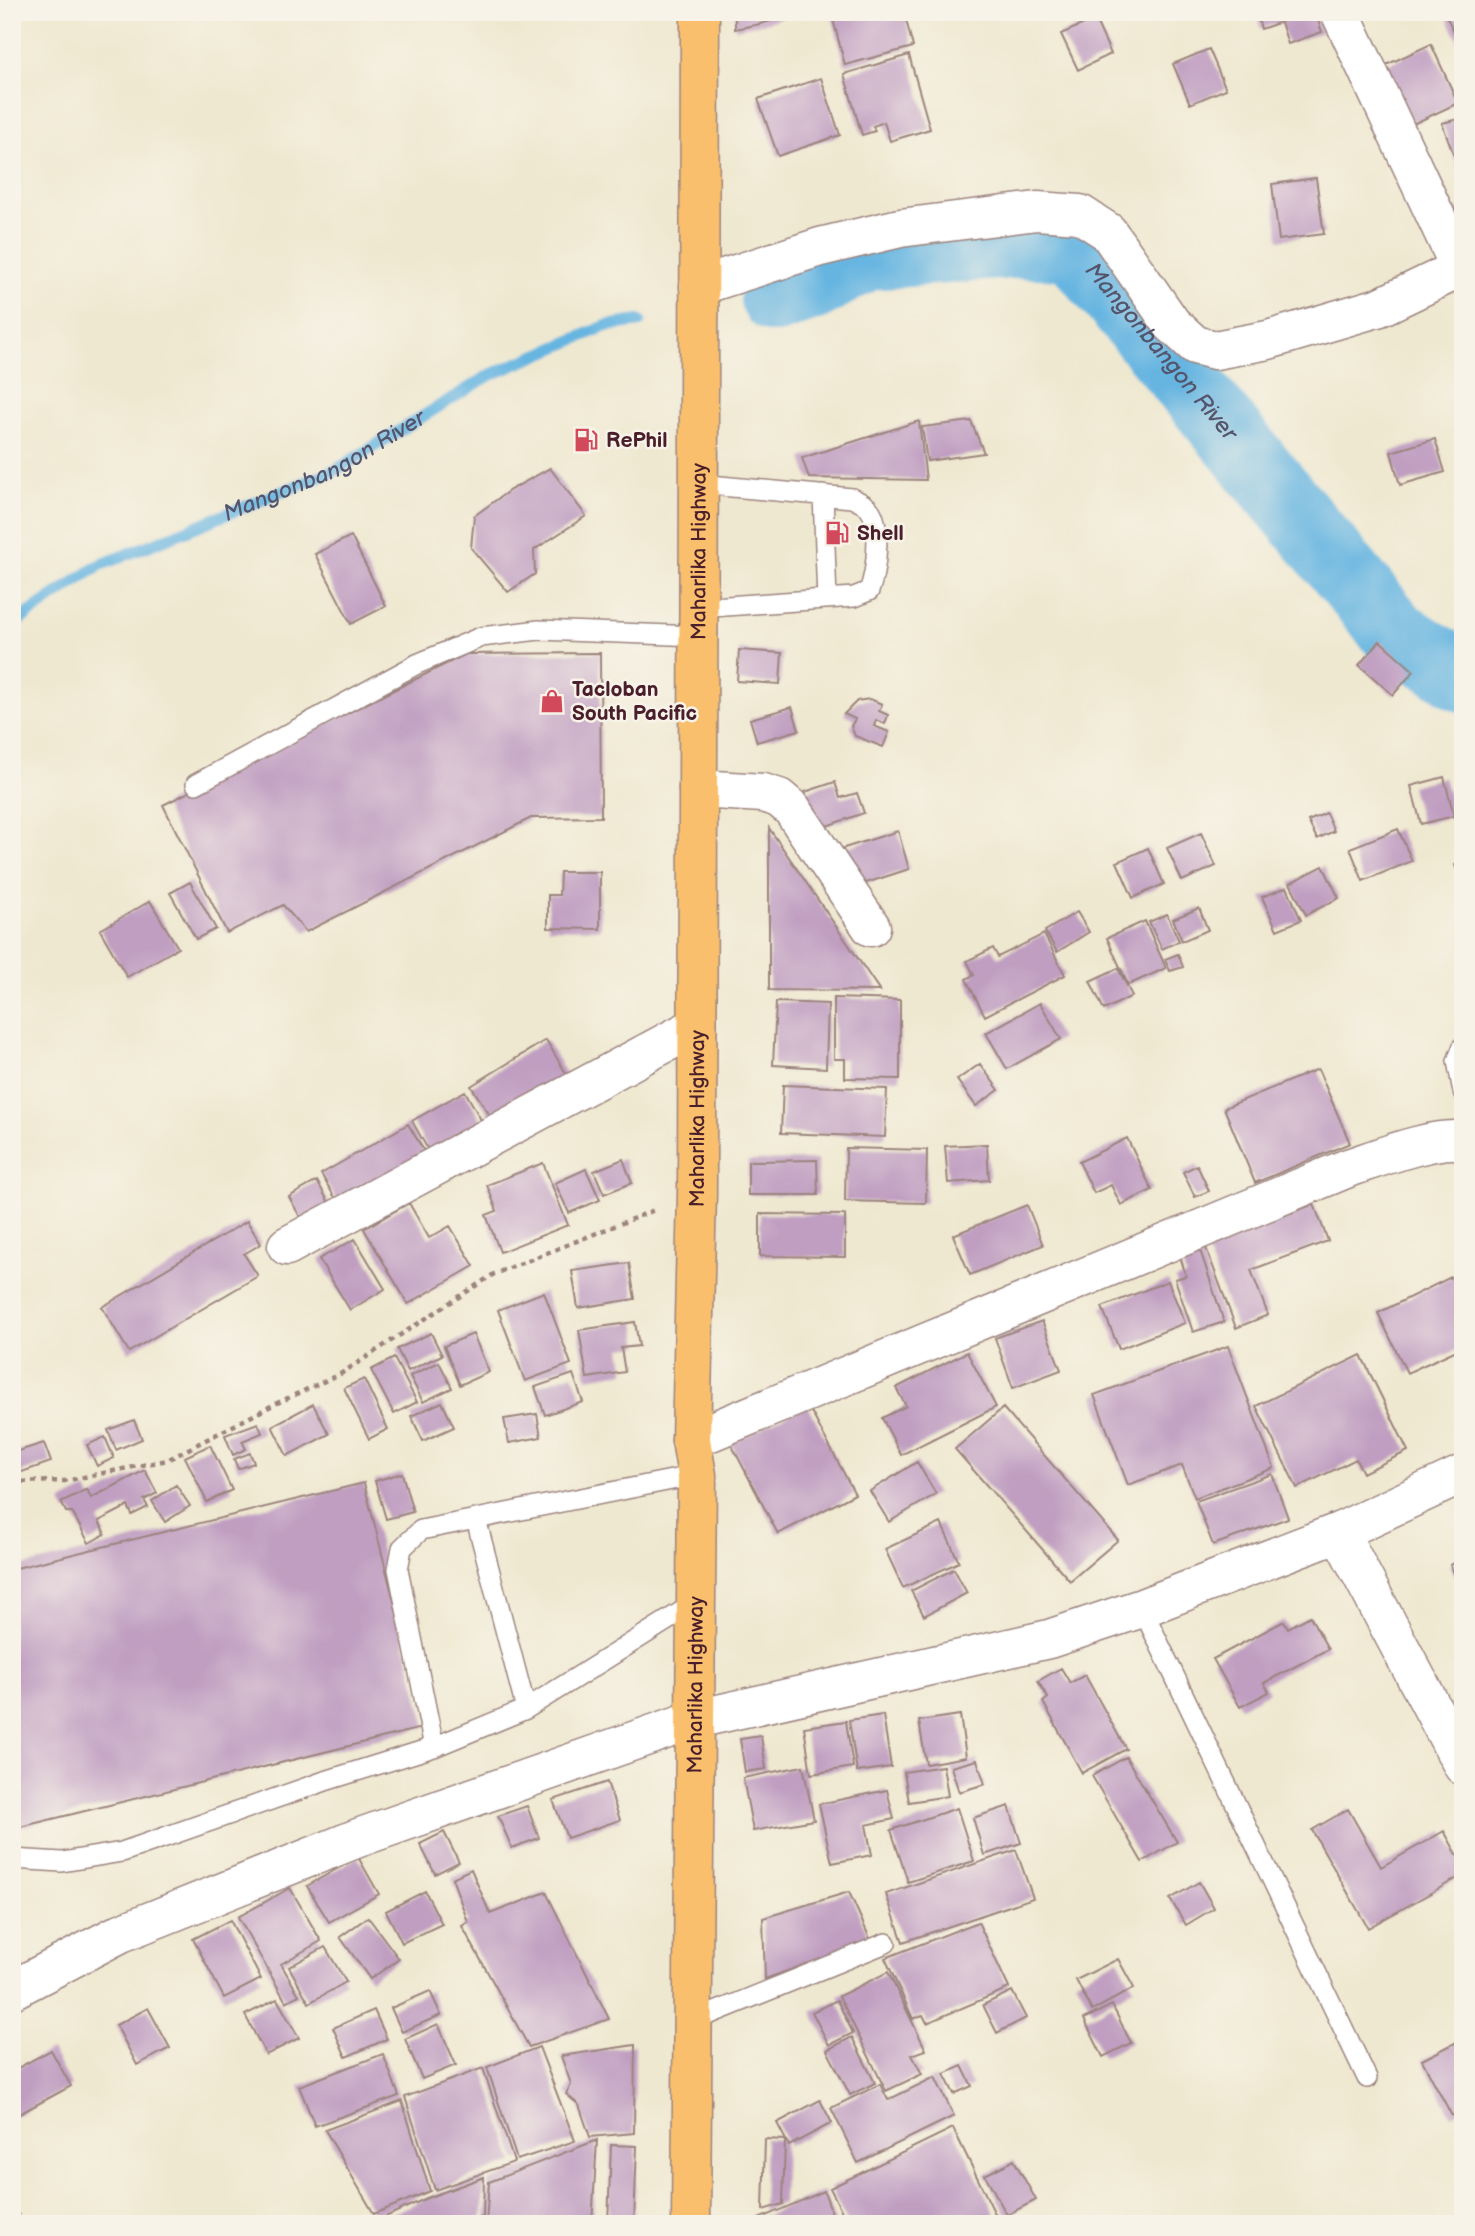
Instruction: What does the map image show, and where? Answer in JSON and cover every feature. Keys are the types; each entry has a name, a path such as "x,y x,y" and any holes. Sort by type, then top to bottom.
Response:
{"main road":[{"name":"Maharlika Highway","path":"691,2224 696,1719 694,1457 700,12"}],"street":[{"path":"699,286 820,247 900,229 1037,211 1080,214 1108,232 1172,324 1195,345 1215,350 1268,340 1380,307 1461,268 1340,12"},
{"path":"698,789 763,793 786,803 871,928"},
{"path":"287,1246 697,1026"},
{"path":"694,1457 984,1320 1348,1168 1414,1147 1454,1139 1463,1141"},
{"path":"12,1990 121,1933 358,1838 696,1719 1049,1639 1142,1608 1339,1532 1463,1474"},
{"path":"1339,1532 1463,1766"}],"lane":[{"path":"196,784 417,664 481,637 538,630 698,622 827,598 854,597 869,591 876,574 875,519 869,507 852,498 699,484"},
{"path":"823,495 827,598"},
{"path":"1463,1046 1457,1061 1463,1092"},
{"path":"434,1747 398,1569 402,1548 421,1530 476,1519 694,1457"},
{"path":"476,1519 526,1709"},
{"path":"12,1859 62,1862 122,1852 325,1781 434,1747 526,1709 695,1603"},
{"path":"1142,1608 1367,2078"},
{"path":"693,2021 886,1943"}],"path":[{"path":"12,1482 65,1481 167,1460 342,1373 494,1274 697,1194"}],"building":[{"path":"735,12 799,12 799,13 735,29"},
{"path":"831,12 904,12 913,47 845,65"},
{"path":"1256,12 1315,12 1322,32 1288,44 1281,22 1261,29"},
{"path":"1444,12 1463,12 1463,49"},
{"path":"1095,19 1111,54 1078,70 1061,34"},
{"path":"1431,44 1458,103 1413,124 1386,65"},
{"path":"1209,49 1226,89 1190,104 1173,64"},
{"path":"909,55 930,129 890,141 884,122 873,126 875,131 862,135 844,74"},
{"path":"821,78 840,135 778,156 758,99"},
{"path":"1463,118 1463,177 1462,177 1442,123"},
{"path":"1316,178 1324,234 1279,240 1272,184"},
{"path":"1463,207 1463,247 1448,213"},
{"path":"919,421 926,480 809,478 802,458"},
{"path":"971,421 984,453 927,461 922,427"},
{"path":"1435,439 1445,472 1400,485 1391,452"},
{"path":"550,468 586,516 534,550 535,574 508,592 471,548 474,516 510,490"},
{"path":"351,536 386,606 351,624 315,554"},
{"path":"1380,641 1414,671 1393,695 1359,665"},
{"path":"739,650 782,653 780,684 737,681"},
{"path":"600,653 601,817 531,818 306,932 283,905 227,933 163,805 466,654"},
{"path":"870,699 882,704 879,711 888,715 885,724 876,720 874,726 889,732 883,747 855,736 851,726 855,719 844,714 857,701"},
{"path":"792,707 799,730 757,742 750,719"},
{"path":"1444,777 1454,816 1421,824 1411,786"},
{"path":"835,782 840,798 857,793 864,813 818,829 805,792"},
{"path":"1326,813 1334,831 1317,839 1308,821"},
{"path":"769,828 880,991 769,990"},
{"path":"1398,829 1412,861 1363,881 1350,848"},
{"path":"898,831 909,869 854,887 841,849"},
{"path":"1201,833 1216,866 1182,881 1167,848"},
{"path":"1148,848 1164,884 1133,898 1117,862"},
{"path":"1463,862 1463,885 1462,885 1455,865"},
{"path":"1323,866 1339,898 1306,915 1290,883"},
{"path":"560,872 600,872 600,929 548,928 548,895 559,895"},
{"path":"190,882 216,929 196,939 170,893"},
{"path":"1287,887 1301,920 1277,930 1262,897"},
{"path":"150,901 178,948 127,977 100,930"},
{"path":"1199,908 1208,930 1182,941 1173,919"},
{"path":"1077,912 1089,932 1057,952 1045,931"},
{"path":"1167,914 1179,941 1162,949 1149,922"},
{"path":"1145,921 1166,968 1128,985 1107,938"},
{"path":"1044,934 1065,975 985,1016 966,979 974,975 967,961 993,948 998,957"},
{"path":"1178,954 1183,967 1170,971 1165,959"},
{"path":"1118,968 1132,996 1104,1010 1090,981"},
{"path":"834,998 900,1000 900,1079 845,1078 845,1059 834,1059"},
{"path":"776,1002 828,1004 826,1068 773,1065"},
{"path":"1040,1003 1061,1039 1007,1069 986,1033"},
{"path":"546,1040 570,1080 496,1125 471,1086"},
{"path":"980,1064 999,1090 976,1106 957,1080"},
{"path":"1318,1069 1350,1143 1255,1183 1224,1108"},
{"path":"783,1085 887,1089 885,1137 781,1133"},
{"path":"465,1091 485,1127 432,1157 412,1121"},
{"path":"408,1124 427,1156 340,1206 321,1174"},
{"path":"1127,1138 1152,1190 1121,1205 1111,1185 1094,1193 1079,1162"},
{"path":"987,1144 989,1180 948,1183 945,1146"},
{"path":"846,1148 927,1150 926,1203 845,1201"},
{"path":"623,1159 632,1183 604,1194 594,1171"},
{"path":"817,1160 818,1195 748,1195 748,1161"},
{"path":"543,1163 568,1225 500,1252 486,1215 497,1211 487,1185"},
{"path":"1197,1165 1209,1191 1195,1197 1183,1172"},
{"path":"586,1169 600,1200 569,1213 555,1183"},
{"path":"317,1181 332,1208 304,1224 289,1197"},
{"path":"409,1203 429,1238 450,1226 474,1266 408,1304 364,1229"},
{"path":"1314,1204 1328,1241 1251,1270 1268,1315 1236,1328 1205,1245"},
{"path":"1027,1205 1043,1245 970,1275 953,1235"},
{"path":"760,1214 845,1215 845,1257 760,1256"},
{"path":"247,1221 261,1244 244,1254 258,1276 129,1352 102,1307"},
{"path":"355,1239 385,1289 350,1310 319,1259"},
{"path":"1200,1250 1224,1322 1193,1332 1175,1279 1186,1276 1180,1256"},
{"path":"629,1263 635,1299 578,1308 572,1271"},
{"path":"1463,1271 1463,1347 1407,1373 1378,1313"},
{"path":"1168,1281 1185,1323 1119,1349 1102,1307"},
{"path":"544,1292 571,1364 525,1381 498,1310"},
{"path":"1042,1321 1061,1370 1013,1388 995,1338"},
{"path":"635,1322 639,1346 621,1348 625,1372 587,1378 579,1330"},
{"path":"431,1333 442,1355 408,1371 397,1349"},
{"path":"473,1334 489,1372 460,1385 444,1346"},
{"path":"1228,1346 1274,1468 1195,1498 1182,1465 1128,1485 1094,1395"},
{"path":"967,1352 996,1407 901,1455 882,1418 906,1406 896,1388"},
{"path":"1361,1355 1408,1451 1363,1473 1356,1459 1297,1488 1256,1406"},
{"path":"394,1358 417,1402 394,1414 371,1370"},
{"path":"439,1362 452,1388 423,1402 410,1376"},
{"path":"573,1374 583,1402 545,1415 535,1387"},
{"path":"364,1379 388,1429 369,1439 344,1388"},
{"path":"442,1402 454,1427 423,1441 411,1416"},
{"path":"313,1404 329,1434 287,1456 272,1426"},
{"path":"807,1404 855,1494 778,1534 731,1444"},
{"path":"1003,1408 1118,1540 1070,1581 955,1449"},
{"path":"537,1414 541,1437 509,1443 504,1419"},
{"path":"134,1420 142,1439 116,1450 108,1430"},
{"path":"258,1423 262,1433 242,1441 246,1449 233,1455 225,1435"},
{"path":"105,1437 114,1458 97,1466 87,1445"},
{"path":"44,1443 51,1462 19,1473 12,1453"},
{"path":"210,1445 232,1490 207,1502 185,1457"},
{"path":"250,1453 254,1463 238,1469 234,1459"},
{"path":"917,1462 936,1494 889,1522 870,1491"},
{"path":"145,1470 157,1493 144,1500 148,1507 132,1515 128,1506 99,1521 105,1534 89,1543 72,1512 66,1512 61,1502 87,1489 91,1498"},
{"path":"402,1473 413,1512 386,1519 375,1481"},
{"path":"1272,1474 1288,1518 1213,1545 1196,1501"},
{"path":"364,1483 426,1727 12,1829 12,1569"},
{"path":"176,1485 190,1506 165,1522 152,1501"},
{"path":"941,1523 959,1562 903,1588 885,1549"},
{"path":"1463,1559 1463,1591 1450,1565"},
{"path":"954,1569 967,1593 924,1616 911,1591"},
{"path":"1310,1616 1328,1649 1264,1683 1269,1692 1240,1707 1213,1659 1284,1621 1288,1628"},
{"path":"1061,1668 1070,1683 1085,1675 1126,1749 1082,1773 1043,1702 1048,1698 1038,1681"},
{"path":"883,1715 891,1767 857,1772 849,1720"},
{"path":"960,1715 966,1757 926,1764 919,1721"},
{"path":"846,1721 853,1767 811,1774 804,1727"},
{"path":"761,1736 766,1769 745,1772 740,1739"},
{"path":"1126,1757 1177,1842 1142,1862 1092,1776"},
{"path":"977,1760 985,1784 959,1792 951,1767"},
{"path":"803,1766 814,1820 753,1831 743,1778"},
{"path":"943,1766 948,1796 909,1802 904,1772"},
{"path":"607,1782 620,1820 567,1838 553,1800"},
{"path":"887,1790 894,1819 866,1825 872,1855 832,1863 819,1804"},
{"path":"527,1806 539,1838 512,1848 498,1816"},
{"path":"1009,1806 1021,1843 984,1855 973,1818"},
{"path":"957,1808 974,1861 908,1882 891,1830"},
{"path":"1348,1809 1381,1867 1444,1831 1463,1865 1463,1875 1368,1928 1312,1830"},
{"path":"444,1832 459,1862 435,1874 420,1844"},
{"path":"1016,1850 1033,1898 903,1942 886,1894"},
{"path":"358,1857 379,1894 329,1922 307,1886"},
{"path":"471,1869 490,1914 546,1892 609,2019 529,2047 462,1926 468,1922 452,1878"},
{"path":"1199,1882 1214,1908 1186,1925 1170,1899"},
{"path":"290,1888 321,1941 281,1964 299,1995 286,2002 238,1917"},
{"path":"425,1891 442,1924 402,1943 386,1911"},
{"path":"849,1892 871,1941 765,1979 763,1918"},
{"path":"368,1917 399,1959 370,1979 340,1937"},
{"path":"230,1920 261,1979 224,1998 193,1939"},
{"path":"978,1922 1009,1988 927,2023 923,2015 913,2019 885,1958"},
{"path":"325,1947 346,1982 309,2003 289,1967"},
{"path":"1118,1959 1134,1988 1092,2011 1076,1980"},
{"path":"888,1972 926,2050 912,2055 922,2074 886,2091 839,1996"},
{"path":"430,1991 441,2015 402,2032 391,2008"},
{"path":"1012,1991 1026,2018 997,2033 983,2005"},
{"path":"277,1999 299,2038 266,2055 245,2015"},
{"path":"837,2000 853,2033 829,2045 812,2012"},
{"path":"1112,2005 1131,2043 1103,2057 1084,2019"},
{"path":"148,2008 170,2048 137,2065 116,2025"},
{"path":"374,2010 387,2039 346,2057 333,2028"},
{"path":"438,2024 456,2065 422,2079 405,2039"},
{"path":"852,2037 875,2083 850,2095 827,2050"},
{"path":"1463,2039 1463,2110 1452,2116 1422,2060"},
{"path":"635,2045 634,2133 590,2137 579,2105 566,2094 571,2084 561,2056"},
{"path":"539,2047 575,2141 517,2160 487,2067"},
{"path":"51,2050 71,2086 12,2118 12,2071"},
{"path":"383,2054 399,2096 315,2126 299,2086"},
{"path":"962,2066 972,2086 954,2094 944,2074"},
{"path":"483,2068 514,2162 435,2190 405,2097"},
{"path":"935,2077 954,2116 858,2163 831,2108 880,2084 888,2100"},
{"path":"820,2100 832,2123 789,2146 777,2123"},
{"path":"402,2101 430,2191 374,2214 325,2130"},
{"path":"953,2128 1000,2224 848,2224 830,2188"},
{"path":"765,2139 785,2140 783,2204 763,2210"},
{"path":"597,2140 592,2224 486,2224 489,2182"},
{"path":"611,2145 637,2146 634,2224 608,2224"},
{"path":"1014,2160 1036,2200 1007,2215 985,2175"},
{"path":"484,2177 483,2217 462,2224 387,2224 383,2218 427,2198"},
{"path":"824,2191 836,2224 747,2224"},
{"path":"12,2204 19,2215 12,2219"}],"waterway":[{"name":"Mangonbangon River","path":"775,298 814,285 868,255 1022,243 1073,246 1396,634 1463,677"},
{"name":"Mangonbangon River","path":"12,625 98,566 336,470 490,375 606,326 640,321"}],"place":[{"name":"RePhil","path":"586,440"},
{"name":"Shell","path":"837,533"},
{"name":"Tacloban South Pacific","path":"552,701"}]}
